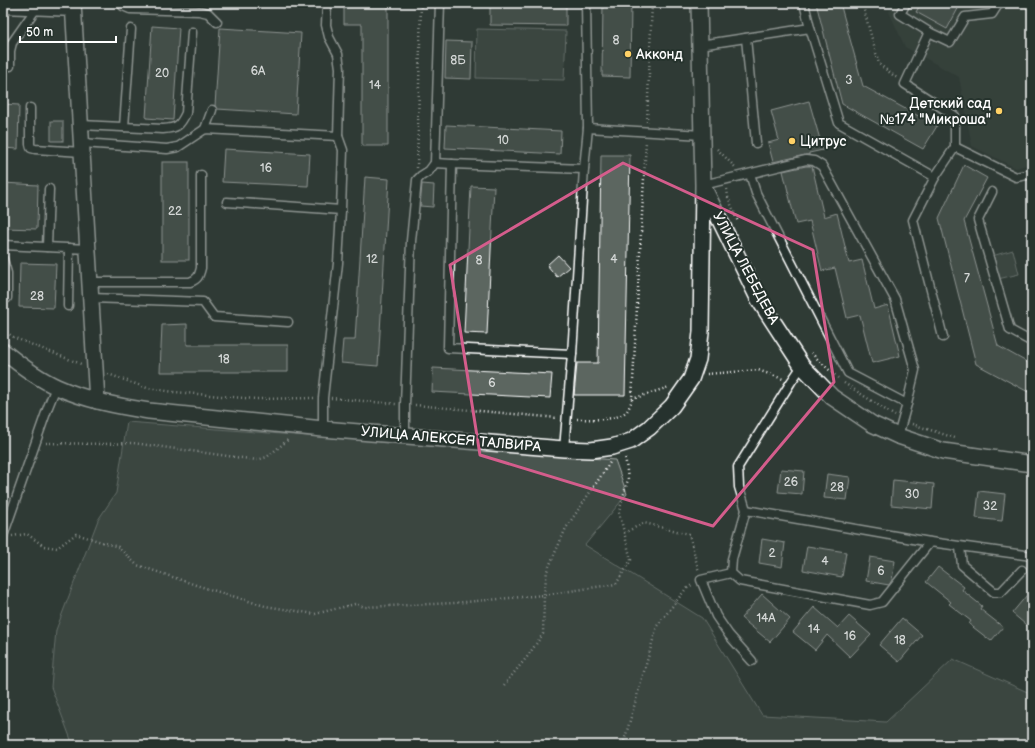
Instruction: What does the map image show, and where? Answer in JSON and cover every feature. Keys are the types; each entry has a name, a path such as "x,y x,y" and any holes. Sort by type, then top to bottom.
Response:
{"street":[{"name":"УЛИЦА ЛЕБЕДЕВА","path":"699,3 703,185 759,300 802,366 832,397 872,424 898,436 943,451 1032,464"},
{"path":"74,7 97,401"},
{"name":"УЛИЦА АЛЕКСЕЯ ТАЛВИРА","path":"3,351 38,377 56,387 76,395 122,407 305,427 564,449 591,450 612,447 630,441 649,428 672,406 692,379 698,359 701,332 703,185"}],"lane":[{"path":"120,3 130,9 199,11 208,14 217,22"},
{"path":"323,428 323,398 338,263 343,150 338,136 340,68 338,54 329,37 326,25 327,3"},
{"path":"405,435 411,241 417,180 429,171 435,163 440,3"},
{"path":"564,449 588,128 586,3"},
{"path":"804,3 810,28 839,123 935,177"},
{"path":"906,3 900,14 929,32 950,42 965,17 992,14 999,3"},
{"path":"3,9 35,10 74,7"},
{"path":"10,66 10,51 12,43 35,10"},
{"path":"700,45 810,28"},
{"path":"124,127 131,29"},
{"path":"81,125 163,129 172,128 181,123 186,113 192,32"},
{"path":"929,32 905,84 955,116 955,147 935,177 913,220 943,336"},
{"path":"746,38 756,143"},
{"path":"30,108 30,144 31,148 35,149 178,147 205,129 212,110"},
{"path":"588,128 702,135"},
{"path":"205,129 338,136"},
{"path":"955,147 1016,177 1032,174"},
{"path":"703,185 806,160 814,161 822,166 895,299 915,370 898,436"},
{"path":"435,163 584,169"},
{"path":"452,164 448,348 572,354"},
{"path":"747,174 848,373 907,404"},
{"path":"90,282 190,282 196,280 201,268 201,175"},
{"path":"47,247 48,189"},
{"path":"992,192 978,220 1010,330 1032,342"},
{"path":"228,202 341,210"},
{"path":"3,245 88,249"},
{"path":"68,306 69,248"},
{"path":"3,259 8,273 7,298"},
{"path":"91,298 203,302 214,317 288,322"},
{"path":"731,573 732,558 746,510 739,487 738,467 802,366"},
{"path":"6,536 56,387"},
{"path":"746,510 960,547 1032,556"},
{"path":"731,573 740,581 870,605 882,602 930,542"},
{"path":"960,547 962,565 994,592 1001,592 1022,570"},
{"path":"731,573 701,580 716,616 729,635 752,661"}],"path":[{"path":"417,180 421,3"},
{"path":"3,330 15,338 95,370 147,388 174,392 256,399 323,398 567,418 600,419 617,417 627,410 632,399 652,3"},
{"path":"862,3 879,64 905,84"},
{"path":"717,149 747,174"},
{"path":"725,180 728,197 739,226"},
{"path":"806,349 846,386 902,422 960,439"},
{"path":"692,379 703,374 758,370 791,382"},
{"path":"632,399 669,386"},
{"path":"36,443 133,443 257,460 267,457 305,427"},
{"path":"6,536 27,534 44,546 57,548 76,534 118,547 137,565 196,585 265,606 315,614 355,604 365,607 380,607 454,603 544,595 616,584 630,560 618,512 628,479 624,443"},
{"path":"504,685 528,657 543,634 544,595 547,571 566,528 624,443"},
{"path":"623,745 657,626 685,590 701,580 689,534 644,523 624,533"}],"highlighted area":[{"path":"623,163 813,250 834,382 713,526 480,455 450,265"}],"shaded area":[{"name":"Детский сад №174 \"Микроша\"","path":"895,3 1032,3 1032,163 1016,168 972,146 959,77 905,47 889,12"},
{"path":"477,29 566,31 564,80 476,78"},
{"path":"1013,250 1019,274 998,279 992,256"},
{"path":"127,422 615,460 627,494 585,545 702,618 762,715 886,722 953,659 1032,694 1032,745 73,745 51,687 56,630 98,520 116,493"}],"building":[{"path":"344,3 388,3 388,146 362,146 362,24 344,24"},
{"path":"490,3 566,3 566,26 490,25"},
{"path":"603,3 631,3 630,77 602,76"},
{"path":"816,3 840,3 863,86 937,126 923,149 842,104"},
{"path":"921,3 961,3 947,29 916,12"},
{"path":"152,26 179,28 173,120 146,118"},
{"path":"220,28 301,33 296,114 217,109 215,106"},
{"path":"446,41 472,42 471,79 445,78"},
{"path":"809,101 823,150 809,153 809,155 773,162 768,143 779,140 771,111"},
{"path":"3,104 19,105 18,149 3,148"},
{"path":"51,121 63,121 63,141 51,141"},
{"path":"446,125 561,131 560,154 445,148"},
{"path":"224,149 310,154 308,186 222,182"},
{"path":"601,155 630,155 625,395 574,395 577,363 598,363"},
{"path":"162,162 189,162 189,260 162,260"},
{"path":"964,165 987,178 964,221 998,346 1032,365 1032,394 976,364 939,218"},
{"path":"812,166 824,217 837,213 849,263 862,260 874,309 888,305 900,356 872,363 860,315 847,318 835,268 822,271 810,221 796,224 783,171"},
{"path":"365,177 389,179 378,366 341,363 343,340 355,340"},
{"path":"3,183 38,185 37,229 3,228"},
{"path":"422,184 434,185 433,207 420,206"},
{"path":"471,186 494,187 487,334 464,333"},
{"path":"558,255 569,267 557,277 547,265"},
{"path":"20,263 56,264 54,308 19,307"},
{"path":"187,324 187,345 288,345 288,372 160,372 162,325"},
{"path":"433,368 552,374 550,398 432,392"},
{"path":"781,469 804,471 802,494 778,492"},
{"path":"827,474 850,477 847,500 824,498"},
{"path":"893,480 934,484 932,509 891,505"},
{"path":"979,491 1005,494 1002,521 976,518"},
{"path":"762,539 785,543 782,567 759,563"},
{"path":"807,546 846,552 842,577 803,570"},
{"path":"870,557 895,561 892,580 889,585 866,581"},
{"path":"938,567 964,587 962,590 982,606 980,609 1003,627 991,641 969,624 971,621 949,604 951,602 926,582"},
{"path":"1032,589 1032,630 1012,613"},
{"path":"762,594 790,619 770,642 741,618"},
{"path":"814,607 838,628 849,616 871,635 850,657 827,635 815,650 793,632"},
{"path":"902,618 922,635 899,662 879,645"}],"place":[{"name":"Акконд","path":"628,54"},
{"name":"Детский сад №174 \"Микроша\"","path":"999,111"},
{"name":"Цитрус","path":"792,141"}]}
